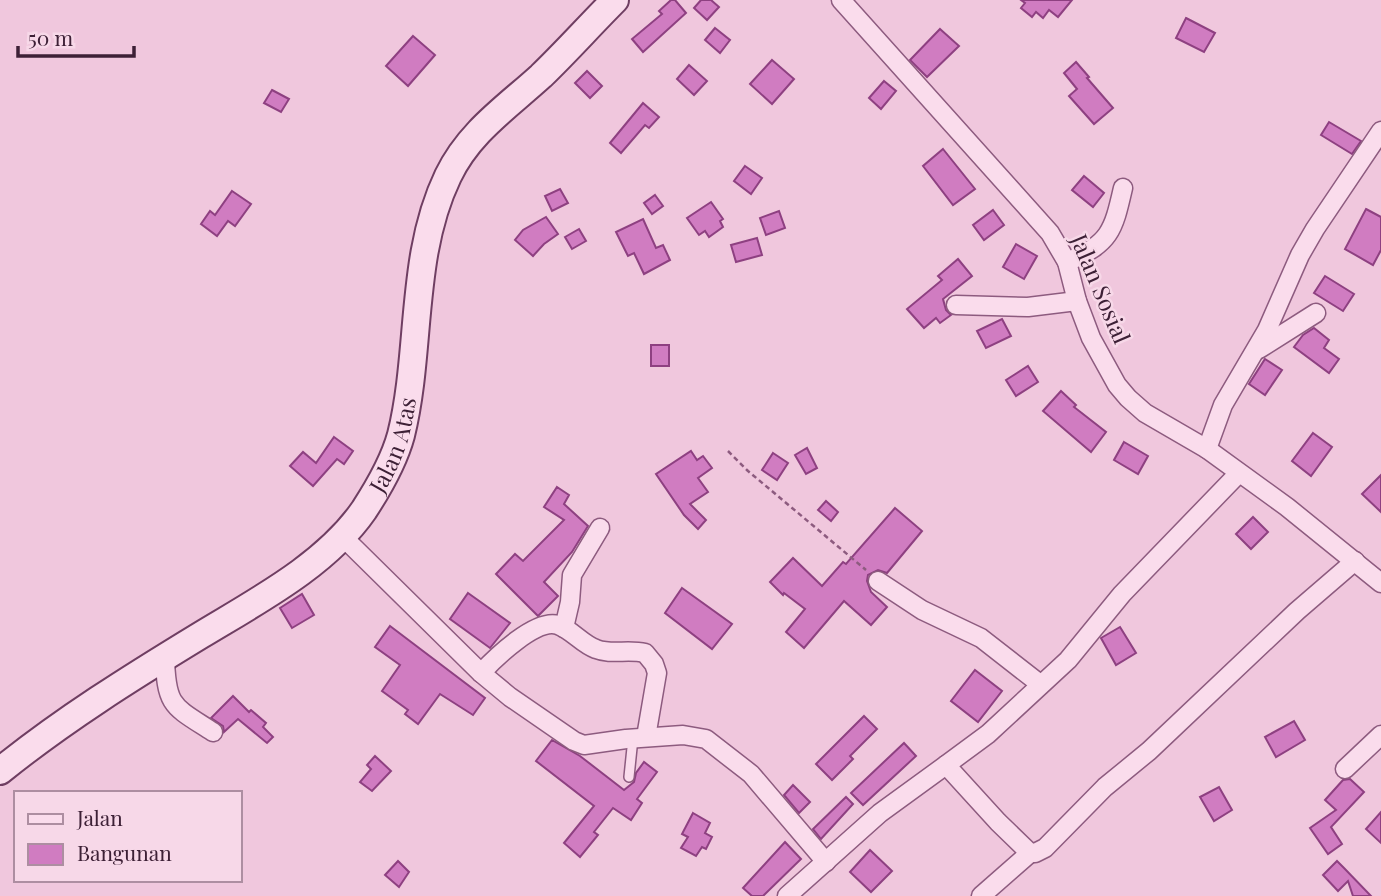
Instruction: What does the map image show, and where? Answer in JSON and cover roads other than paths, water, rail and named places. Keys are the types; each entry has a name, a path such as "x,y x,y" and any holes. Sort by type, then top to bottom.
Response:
{"street":[{"name":"Jalan Atas","path":"0,771 113,688 281,586 342,536 362,512 394,454 400,435 413,361 421,277 434,217 448,176 467,145 486,124 538,78 615,0"},
{"name":"Jalan Sosial","path":"841,0 1035,214 1061,248 1091,338 1128,398 1144,413 1208,449 1287,507 1381,583"},
{"path":"1208,449 1223,405 1256,351 1300,255 1381,131"},
{"path":"1067,262 1084,254 1108,236 1115,221 1123,188"},
{"path":"956,305 1028,307 1077,301"},
{"path":"1256,351 1316,313"},
{"path":"787,896 880,813 988,734 1068,660 1122,594 1239,473"},
{"path":"564,628 572,575 600,528"},
{"path":"342,536 481,673 524,707 584,745 683,735 706,739 751,774 826,862"},
{"path":"981,896 1030,853 1045,848 1105,787 1180,723 1287,620 1355,561"},
{"path":"878,581 922,610 981,638 1040,684"},
{"path":"481,673 496,656 529,634 550,624 564,628 594,649 636,651 650,658 657,673 640,738"},
{"path":"165,657 167,692 173,704 213,732"},
{"path":"1345,769 1381,735"},
{"path":"946,765 1030,853"}],"lane":[{"path":"629,777 640,738"}]}
